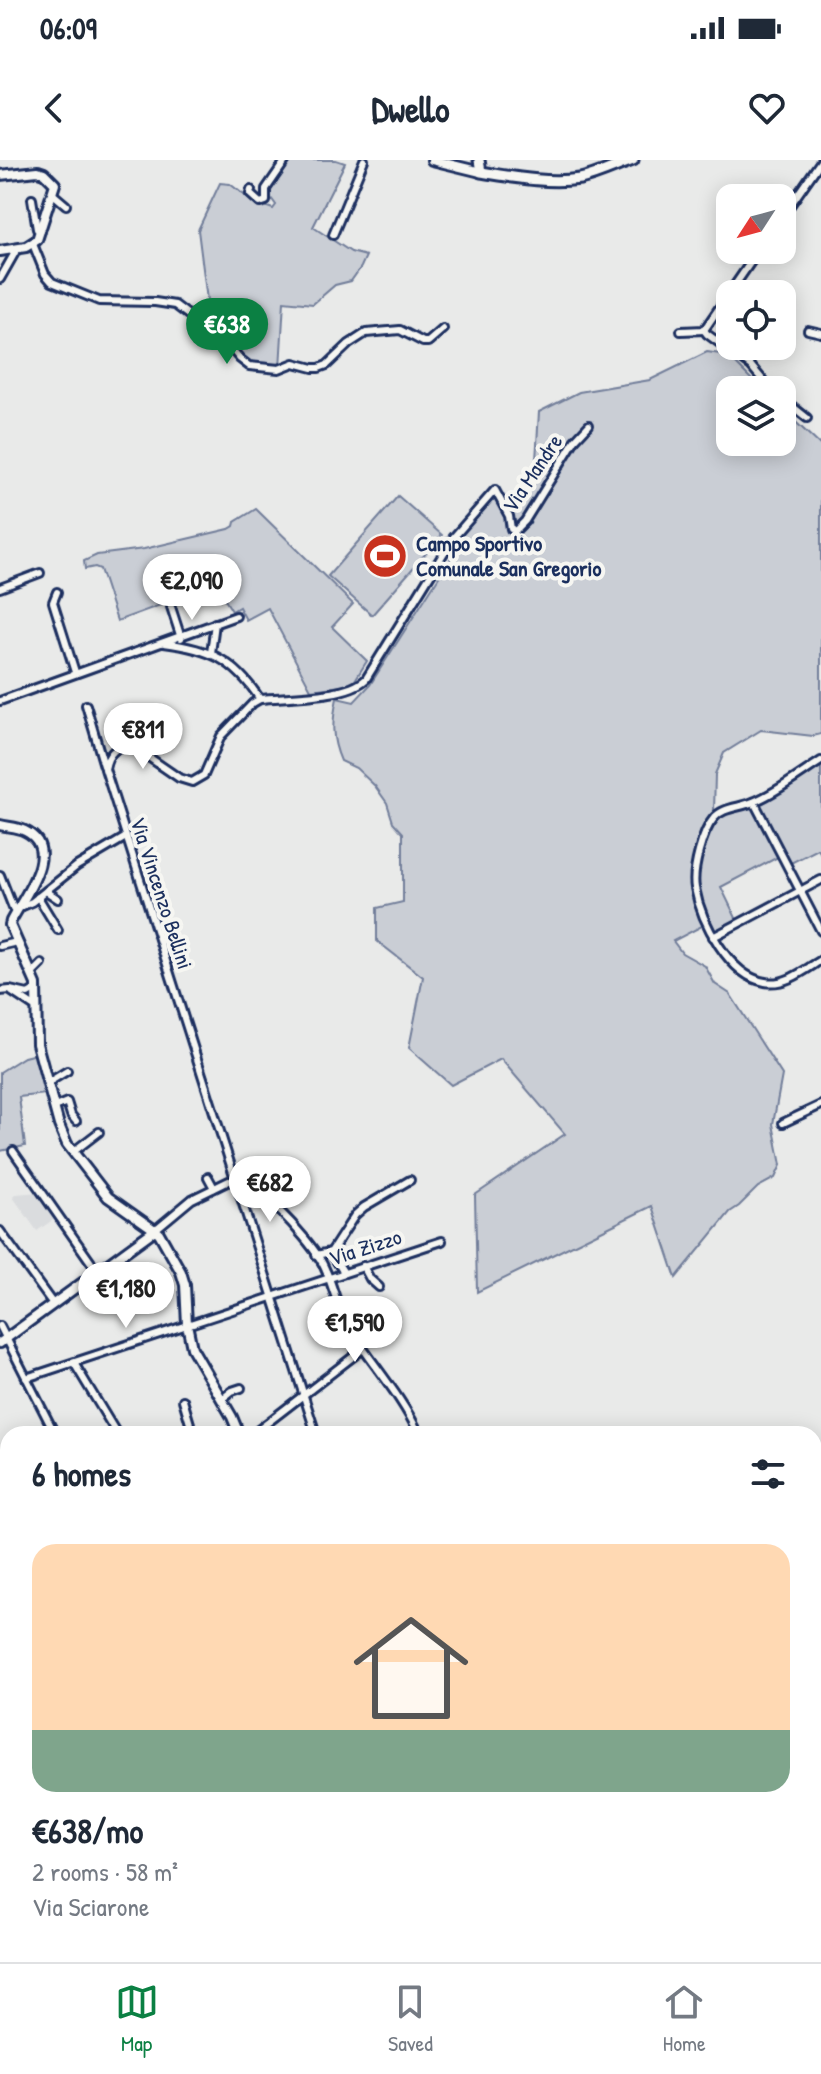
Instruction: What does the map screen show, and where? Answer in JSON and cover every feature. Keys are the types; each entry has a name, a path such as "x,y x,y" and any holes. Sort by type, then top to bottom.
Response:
{"main road":[{"path":"479,160 481,172 522,179 557,180 580,179 633,160"}],"street":[{"path":"251,190 250,194 260,203 266,201 266,189 286,160"},
{"path":"333,235 364,160"},
{"path":"432,160 481,172"},
{"path":"796,197 821,161"},
{"path":"0,175 38,171 55,184 37,240 17,249 0,251"},
{"path":"53,194 66,205"},
{"path":"32,199 37,229 41,231"},
{"path":"33,244 45,274 52,282 92,300 175,305 204,327 209,335 229,346 249,366 279,369 294,363 319,368 366,333 400,330 428,342 443,329"},
{"path":"0,279 17,249"},
{"path":"704,330 749,264"},
{"path":"681,331 704,330"},
{"path":"704,330 759,376"},
{"path":"808,330 821,333"},
{"path":"796,409 807,418"},
{"name":"Via Mandre","path":"260,699 318,694 359,686 453,538 495,490 509,516 511,529 515,531 540,500 575,440 589,425"},
{"path":"0,588 40,573"},
{"path":"57,592 53,602 75,672"},
{"path":"171,607 182,645"},
{"path":"0,701 236,616"},
{"path":"211,653 215,623"},
{"path":"105,769 109,754 127,746 134,747 179,778 192,782 198,780 208,770 221,736 248,707 260,699 242,675 211,653 161,643"},
{"name":"Via Vincenzo Bellini","path":"86,705 314,1426"},
{"path":"821,761 754,802 719,812 708,825 695,870 700,905 713,937 738,968 750,977 766,983 783,982 821,960"},
{"path":"754,802 821,931"},
{"path":"0,825 26,831 40,848 40,869 10,925 36,989 37,1044 63,1134 108,1197 156,1229 181,1272 185,1285 192,1348 235,1426"},
{"path":"16,910 77,866 126,837"},
{"path":"0,875 16,910"},
{"path":"713,937 821,880"},
{"path":"46,891 58,899"},
{"path":"38,897 58,930"},
{"path":"0,946 17,942"},
{"path":"32,974 42,964"},
{"path":"0,991 28,994 36,989"},
{"path":"10,990 37,1008"},
{"path":"49,1082 67,1071"},
{"path":"55,1107 67,1102 76,1121"},
{"path":"783,1123 821,1105"},
{"path":"73,1152 99,1132"},
{"path":"13,1151 97,1271"},
{"path":"208,1177 214,1188"},
{"path":"3,1341 192,1199 236,1180 269,1202 315,1253 342,1317 415,1426"},
{"path":"315,1253 332,1250 355,1215 410,1180"},
{"path":"0,1231 53,1304"},
{"name":"Via Zizzo","path":"26,1378 442,1241"},
{"path":"332,1250 344,1273"},
{"path":"363,1266 379,1287"},
{"path":"0,1326 3,1341 51,1426"},
{"path":"263,1426 363,1349"},
{"path":"74,1363 112,1426"},
{"path":"222,1399 241,1388"},
{"path":"183,1400 191,1426"}],"shaded area":[{"path":"291,160 336,160 345,163 313,227 351,252 366,256 351,281 335,285 313,304 284,301 280,368 247,363 224,338 225,326 217,315 209,316 198,230 220,183 230,184 253,202 273,209 276,205 270,190"},
{"path":"707,352 716,353 716,360 732,360 748,376 716,376 716,456 796,456 796,422 821,446 821,734 813,736 761,730 724,753 715,774 714,812 704,825 693,869 691,887 704,925 673,941 682,953 705,966 715,984 730,994 782,1075 773,1124 781,1165 775,1178 758,1187 730,1212 676,1278 652,1206 477,1292 475,1195 565,1134 501,1059 451,1085 409,1048 423,977 377,941 377,908 403,902 403,833 393,822 387,803 375,786 356,768 341,761 333,730 337,698 354,702 370,685 456,550 455,540 495,494 506,515 536,460 539,412 579,392 650,380"},
{"name":"Campo Sportivo Comunale San Gregorio","path":"398,496 442,535 372,615 328,576"},
{"path":"256,509 353,604 332,627 367,661 349,685 311,690 268,608 246,620 239,607 232,611 199,558 160,572 169,602 117,621 100,569 85,569 84,561 97,555 144,549 229,529"},
{"path":"821,766 821,854 818,849 789,864 759,805"},
{"path":"752,806 778,857 721,887 737,920 714,933 698,891 698,869 704,847 717,819 733,810"},
{"path":"36,1054 46,1094 19,1097 25,1146 0,1151 0,1072 24,1057"},
{"path":"39,1192 57,1217 37,1231 13,1197"}],"place":[{"name":"Campo Sportivo Comunale San Gregorio","path":"385,556"}]}
